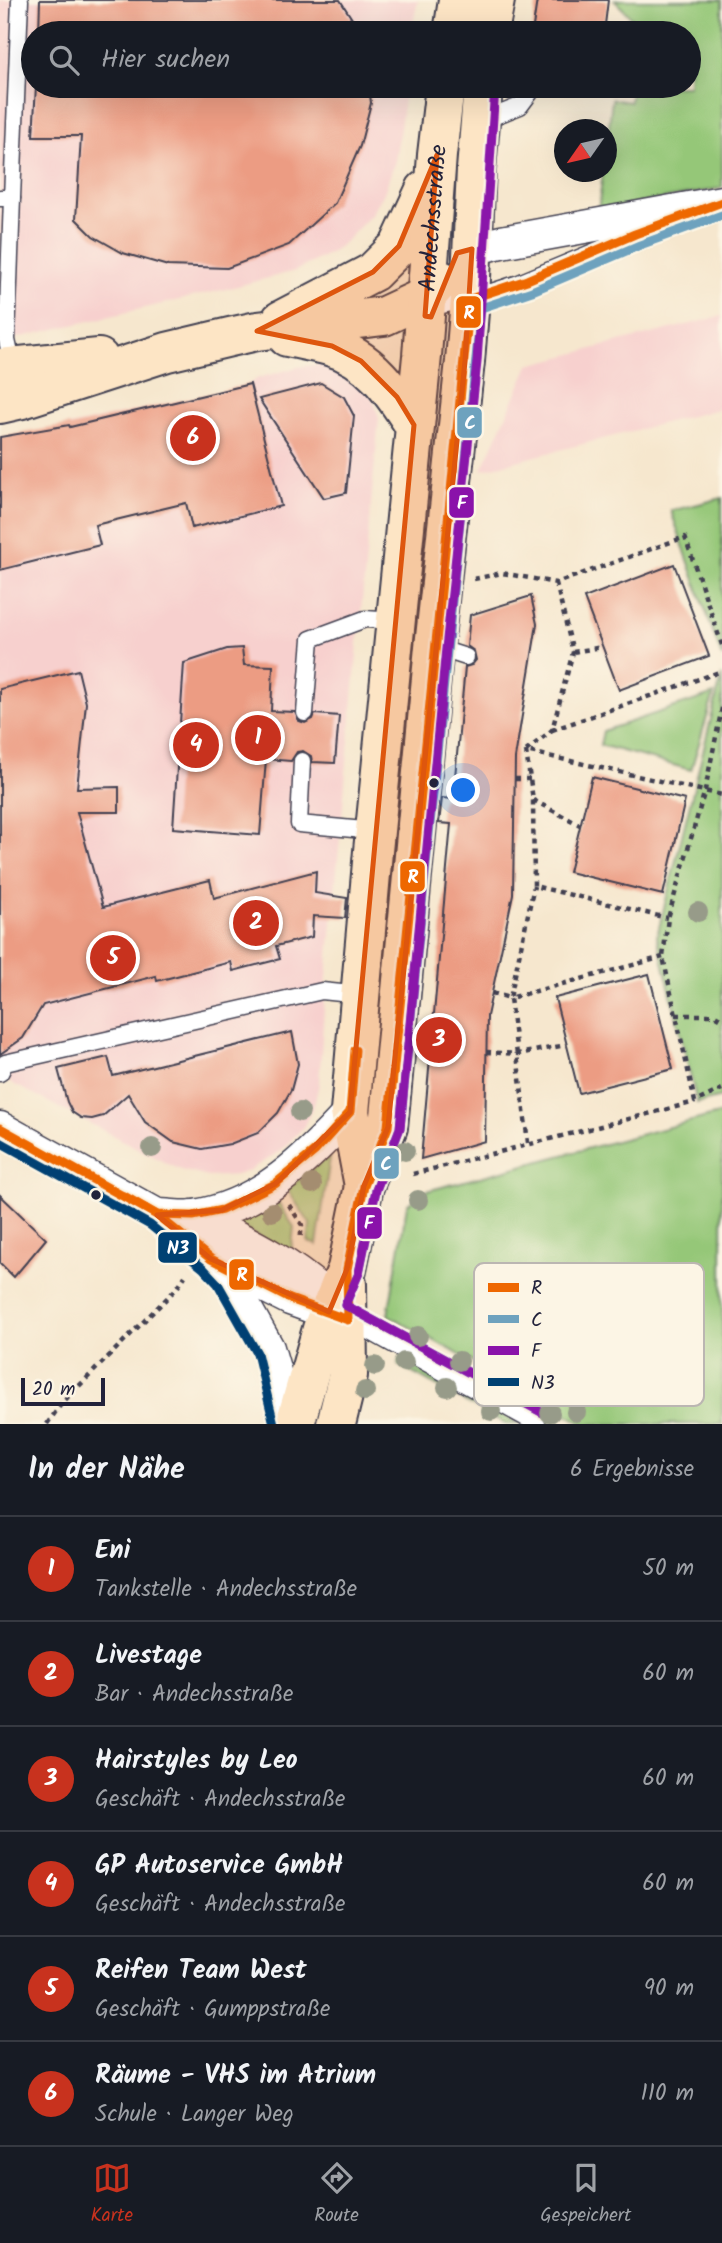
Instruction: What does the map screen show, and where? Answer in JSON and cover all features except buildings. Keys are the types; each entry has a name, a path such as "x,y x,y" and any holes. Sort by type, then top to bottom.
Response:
{"street":[{"path":"455,21 458,0"},
{"path":"491,21 495,0"},
{"name":"Andechsstraße","path":"364,1186 350,1112 375,831 427,626 402,548 414,425 442,274 437,155 444,98"},
{"name":"Andechsstraße","path":"442,274 467,230 482,104"},
{"path":"257,331 373,272 399,246 421,201 437,155"},
{"path":"9,384 257,331 384,316 442,274 501,242 719,203"},
{"path":"373,272 442,274"},
{"name":"Andechsstraße","path":"295,1424 313,1359 339,1301 364,1186 388,1127 427,626 470,299 442,274"},
{"path":"257,331 332,346 361,361 374,371 397,397 414,425"},
{"path":"157,1215 193,1216 222,1210 275,1184 315,1151 350,1112"},
{"path":"0,1128 157,1215 198,1268 290,1299 339,1301"},
{"path":"193,1216 295,1269 339,1301"},
{"path":"198,1268 228,1278 268,1348 287,1424"},
{"name":"Andechsstraße","path":"336,1424 348,1375 339,1301"}],"lane":[{"path":"9,384 6,198 20,0"},
{"path":"482,104 520,106 526,98"},
{"path":"442,274 470,299 527,280 635,234 719,203"},
{"path":"305,713 311,639 365,619 427,626"},
{"path":"302,761 299,824 375,831"},
{"path":"2,1065 323,991 360,995"},
{"path":"339,1301 474,1385"},
{"path":"508,1406 537,1424"}],"path":[{"path":"467,580 502,573 556,583 685,537 722,645"},
{"path":"552,730 573,652 556,583"},
{"path":"573,652 602,647"},
{"path":"526,751 552,730 722,671"},
{"path":"695,1102 663,957 668,918 705,790 722,708"},
{"path":"526,751 722,794"},
{"path":"526,751 533,800 534,886 510,998 528,1143"},
{"path":"515,779 530,779"},
{"path":"533,800 580,825"},
{"path":"534,886 668,918"},
{"path":"492,993 510,998 663,957"},
{"path":"676,1015 715,1015 722,1019"},
{"path":"486,1052 518,1054 566,1045"},
{"path":"413,1174 695,1102 722,1089"},
{"path":"288,1203 302,1225 300,1242"},
{"path":"47,1424 62,1402 198,1268"}],"highlighted area":[{"path":"437,155 425,316 431,317 457,253 472,249 465,361 388,1127 364,1186 347,1269 329,1312 211,1259 157,1215 222,1210 275,1184 350,1112 414,425 397,397 361,361 332,346 257,331 373,272 399,246"}],"shaded area":[{"path":"0,0 418,0 414,21 21,21 21,98 404,98 395,161 384,193 370,216 334,251 295,271 0,342"},
{"path":"722,316 722,408 482,470 529,365"},
{"path":"321,364 348,371 372,397 379,418 319,1084 314,1105 303,1128 279,1152 248,1171 236,1175 208,1177 168,1164 0,1077 0,437 70,426 250,384 258,378 298,367"}],"green space":[{"path":"614,0 722,0 722,188 598,211 602,182 617,182 617,119 610,119 612,99 630,102 630,98 701,98 701,21 635,21"},
{"path":"722,498 722,658 671,511"},
{"path":"406,651 415,651 395,866 386,865"},
{"path":"722,675 722,1097 697,1103 657,936"},
{"path":"714,694 691,770 600,745 603,731"},
{"path":"722,1113 722,1424 584,1424 552,1406 704,1406 704,1263 474,1263 474,1363 388,1315 407,1205 423,1192"},
{"path":"329,1156 317,1245 308,1242 310,1224 287,1189"},
{"path":"274,1196 294,1227 291,1255 237,1225 239,1214"},
{"path":"400,1359 474,1399 474,1406 487,1406 520,1424 506,1424 398,1365"}],"transit line":[{"name":"F","path":"474,1375 345,1305 359,1273 376,1190 400,1128 446,648 477,362 494,98"},
{"name":"R","path":"0,1128 157,1215 211,1259 290,1299 348,1320 347,1269 364,1186 388,1127 470,299 527,280 635,234 722,202"},
{"name":"C","path":"474,1375 345,1305 359,1273 376,1190 400,1128 481,308 532,291 640,245 722,215"},
{"name":"R","path":"124,1196 157,1215 193,1216 222,1210 275,1184 315,1151 350,1112 355,1050"},
{"name":"N3","path":"0,1142 150,1225 203,1268 218,1284 257,1353 274,1424"},
{"name":"C","path":"530,1406 543,1413"},
{"name":"F","path":"530,1406 543,1413"}],"place":[{"name":"Räume - VHS im Atrium","path":"193,438"},
{"name":"Eni","path":"258,738"},
{"name":"GP Autoservice GmbH","path":"196,745"},
{"name":"Livestage","path":"256,923"},
{"name":"Reifen Team West","path":"113,958"},
{"name":"Hairstyles by Leo","path":"439,1040"}]}
